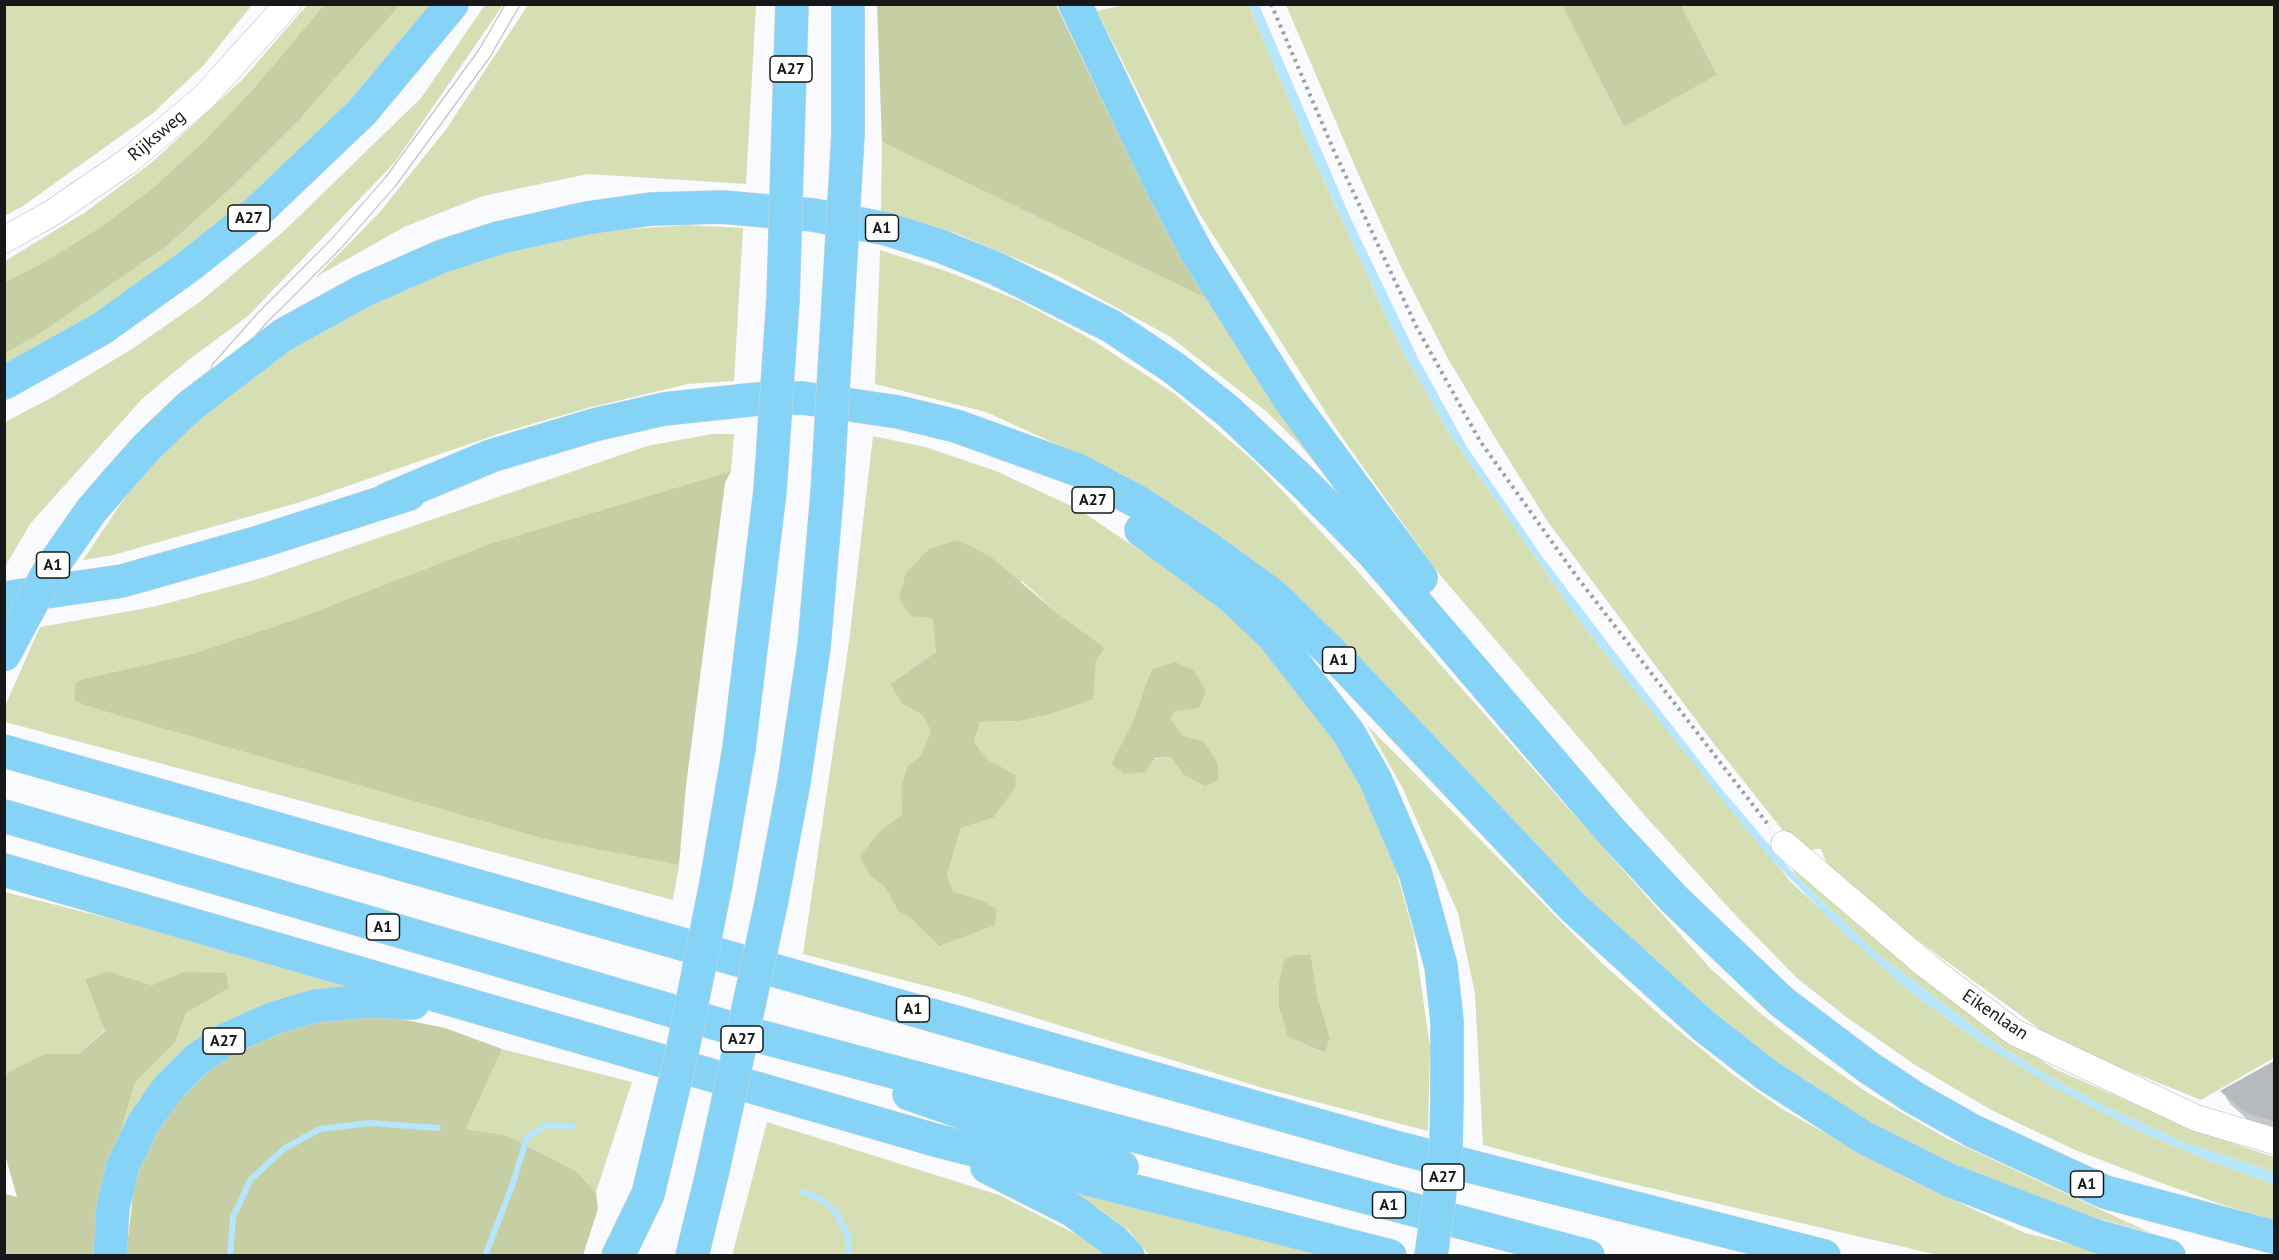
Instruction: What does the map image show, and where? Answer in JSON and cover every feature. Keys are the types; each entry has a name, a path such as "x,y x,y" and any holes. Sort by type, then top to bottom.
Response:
{"highway":[{"name":"A27","path":"4,382 101,329 189,266 257,212 362,112 452,4"},
{"name":"A27","path":"631,1256 683,1048 716,884 739,748 770,491 783,299 792,4"},
{"name":"A27","path":"692,1256 711,1212 712,1173 771,904 794,782 814,646 827,494 848,134 848,4"},
{"name":"A1","path":"1075,4 1161,185 1236,316 1289,399 1430,591 1506,708"},
{"name":"A1","path":"4,655 49,572 91,511 147,447 190,406 283,335 363,291 440,257 498,238 587,218 651,209 722,207 813,215 887,229 940,246 1055,296 1111,326 1174,368 1228,411 1313,491 1373,553 1609,829 1741,965 1782,1002 1868,1067 1913,1097 1973,1131 2105,1192 2274,1237"},
{"name":"A1","path":"4,598 122,581 259,542 388,499 491,456 594,425 664,409 758,399 803,398 909,415 956,426 1078,470 1138,502 1274,596 1355,676 1574,908 1704,1026 1767,1075 1863,1137 1949,1180 2096,1236 2169,1256"},
{"name":"A27","path":"388,499 460,480 537,454 676,417 736,412 804,411 874,418 944,434 1030,467 1096,501 1161,542 1232,597 1273,636 1348,732 1375,779 1396,824 1430,921 1441,966 1447,1021 1446,1149 1431,1256"},
{"name":"A1","path":"4,751 1402,1149 1824,1256"},
{"name":"A1","path":"4,816 762,1037 1588,1256"},
{"name":"A1","path":"4,870 935,1140 1391,1256"},
{"name":"A27","path":"110,1256 114,1207 123,1166 150,1115 168,1088 196,1060 227,1039 274,1018 315,1006 367,1000 471,1007"},
{"name":"A1","path":"762,1037 954,1111 1391,1256"},
{"name":"A1","path":"935,1140 1072,1210 1114,1241 1128,1256"},
{"name":"A27","path":"618,1256 648,1194"},
{"path":"711,1212 712,1256"}],"street":[{"name":"Rijksweg","path":"4,240 52,213 129,160 203,98 288,4"},
{"name":"Eikenlaan","path":"1784,844 1927,966 2014,1032 2196,1118 2274,1141"}],"lane":[{"path":"147,447 263,317 336,244 391,181 484,54 513,4"}],"path":[{"path":"1271,4 1334,151 1417,328 1480,441 1577,577 1784,844"}],"green space":[{"path":"1128,4 1249,5 1312,154 1402,350 1450,434 1584,627 1790,881 1913,994 1980,1042 2132,1128 2213,1162 2274,1184 2274,1220 2223,1205 2075,1150 1993,1111 1915,1065 1845,1016 1798,979 1740,920 1647,818 1435,569 1337,430 1199,213 1097,11"},
{"path":"4,5 252,5 203,66 153,113 23,206 5,216"},
{"path":"307,5 324,5 254,88 205,140 155,186 99,228 44,262 5,282 5,261 84,213 150,164 242,80"},
{"path":"324,5 400,5 299,120 230,189 167,246 38,335 5,353 5,282 44,262 99,228 155,186 205,140 254,88"},
{"path":"400,5 442,5 250,206 5,377 5,353 38,335 167,246 230,189 299,120"},
{"path":"485,5 503,5 395,162 248,316 191,358 142,399 30,524 5,567 5,422 51,398 132,349 201,301 283,232 421,98"},
{"path":"528,5 756,5 746,184 588,174 483,196 404,227 316,277 380,212 447,128"},
{"path":"877,5 1056,5 1110,117 1218,304 882,142"},
{"path":"1286,5 1562,5 1624,127 1717,75 1681,5 2274,5 2274,1058 2201,1100 2067,1046 2048,1035 1855,895 1829,870 1821,849 1814,849 1810,854 1795,846 1711,740 1548,522 1497,441 1447,357 1403,271 1360,178"},
{"path":"1562,5 1681,5 1717,75 1624,127"},
{"path":"882,142 1218,304 1337,489 1299,444 1267,412 1169,336 1058,276 955,233 881,212"},
{"path":"686,225 743,228 734,381 688,384 588,408 504,432 304,501 113,555 83,560 130,490 171,441 251,375 335,322 456,265 568,237 617,230"},
{"path":"880,250 949,272 1020,301 1091,339 1175,394 1255,462 1344,556 1711,969 1760,1013 1812,1054 1868,1093 1948,1139 2151,1233 2025,1198 1841,1112 1679,991 1178,510 1122,474 986,412 875,384"},
{"path":"712,434 734,434 731,471 489,544 296,619 192,654 83,679 84,705 544,839 679,865 673,900 5,722 5,706 40,627 153,607 258,579 647,446"},
{"path":"873,436 925,447 996,471 1078,509 1187,582 1222,601 1317,703 1381,817 1414,935 1430,1047 1428,1131 1263,1088 961,995 803,954 849,642","holes":["1022,581 1056,612 1105,648 1096,661 1092,699 1051,714 1020,721 980,722 974,742 986,759 1016,775 993,818 961,828 947,875 952,892 981,900 994,926 939,946 910,918 898,911 884,886 880,831 902,814 901,790 907,766 921,755 931,731 922,715 902,704 890,684 936,652 932,618","1151,670 1175,711 1171,720 1182,737 1183,774 1170,757 1111,764 1134,719","1311,955 1317,994 1330,1038 1324,1053 1288,1037"]},
{"path":"731,471 725,483 686,786 679,865 544,839 124,717 84,705 74,699 76,683 83,679 192,654 296,619 489,544"},
{"path":"958,540 991,557 1056,612 1105,648 1096,661 1093,699 1051,714 1020,721 980,722 974,742 987,759 1016,775 1015,788 993,818 961,828 947,875 953,892 981,900 997,909 994,926 939,946 910,918 898,911 884,886 869,874 860,856 880,831 902,814 901,789 907,766 921,755 931,731 922,715 902,704 890,684 936,652 932,618 911,616 899,598 906,573 929,549"},
{"path":"1175,662 1193,670 1206,691 1199,708 1175,711 1171,719 1182,736 1203,741 1218,764 1218,780 1205,786 1183,774 1170,757 1155,758 1145,772 1125,774 1111,764 1134,719 1151,670"},
{"path":"1367,725 1601,962 1662,1017 1732,1074 1782,1109 1908,1179 2025,1233 2113,1255 1938,1255 1599,1176 1483,1145 1475,994 1458,913 1402,787"},
{"path":"1784,850 1992,1030 2055,1069 2196,1131 2274,1157 2274,1172 2185,1143 2106,1107 2048,1076 1992,1041 1873,950 1795,875"},
{"path":"5,892 191,939 364,990 327,996 101,1199 135,1083 175,1043 186,1013 228,988 184,972 152,985 108,971 85,981 105,1030 79,1054 44,1054 8,1072 5,1077"},
{"path":"1294,955 1311,955 1317,994 1330,1038 1325,1053 1288,1037 1279,1007 1279,983 1284,960"},
{"path":"108,971 152,985 184,972 226,973 229,988 186,1013 175,1043 135,1083 101,1199 96,1255 7,1255 4,1249 5,1194 17,1197 5,1155 4,1077 8,1072 44,1054 79,1054 105,1031 85,980"},
{"path":"376,1014 445,1028 502,1049 466,1129 506,1135 576,1171 596,1192 598,1209 583,1255 126,1256 134,1186 149,1145 163,1118 202,1074 254,1042 296,1025"},
{"path":"502,1049 632,1082 596,1192 576,1171 506,1135 466,1129"},
{"path":"767,1122 999,1195 1101,1247 1108,1256 732,1256"},
{"path":"1049,1182 1324,1255 1149,1255 1129,1231 1100,1209"}],"water":[{"path":"1249,5 1259,5 1351,219 1420,362 1467,447 1541,555 1624,664 1720,787 1795,875 1873,950 1992,1041 2048,1076 2106,1107 2185,1143 2274,1172 2274,1184 2213,1162 2132,1128 2050,1085 1980,1042 1913,994 1845,934 1767,855 1584,627 1450,434 1402,350 1312,154"}],"building":[{"path":"2274,1061 2274,1121 2246,1113 2220,1091"}],"waterway":[{"path":"230,1256 233,1217 251,1179 285,1148 320,1129 370,1123 438,1128"},
{"path":"485,1256 512,1186 527,1137 547,1125 572,1126"},
{"path":"803,1192 824,1201 836,1213 848,1236 849,1256"}]}
